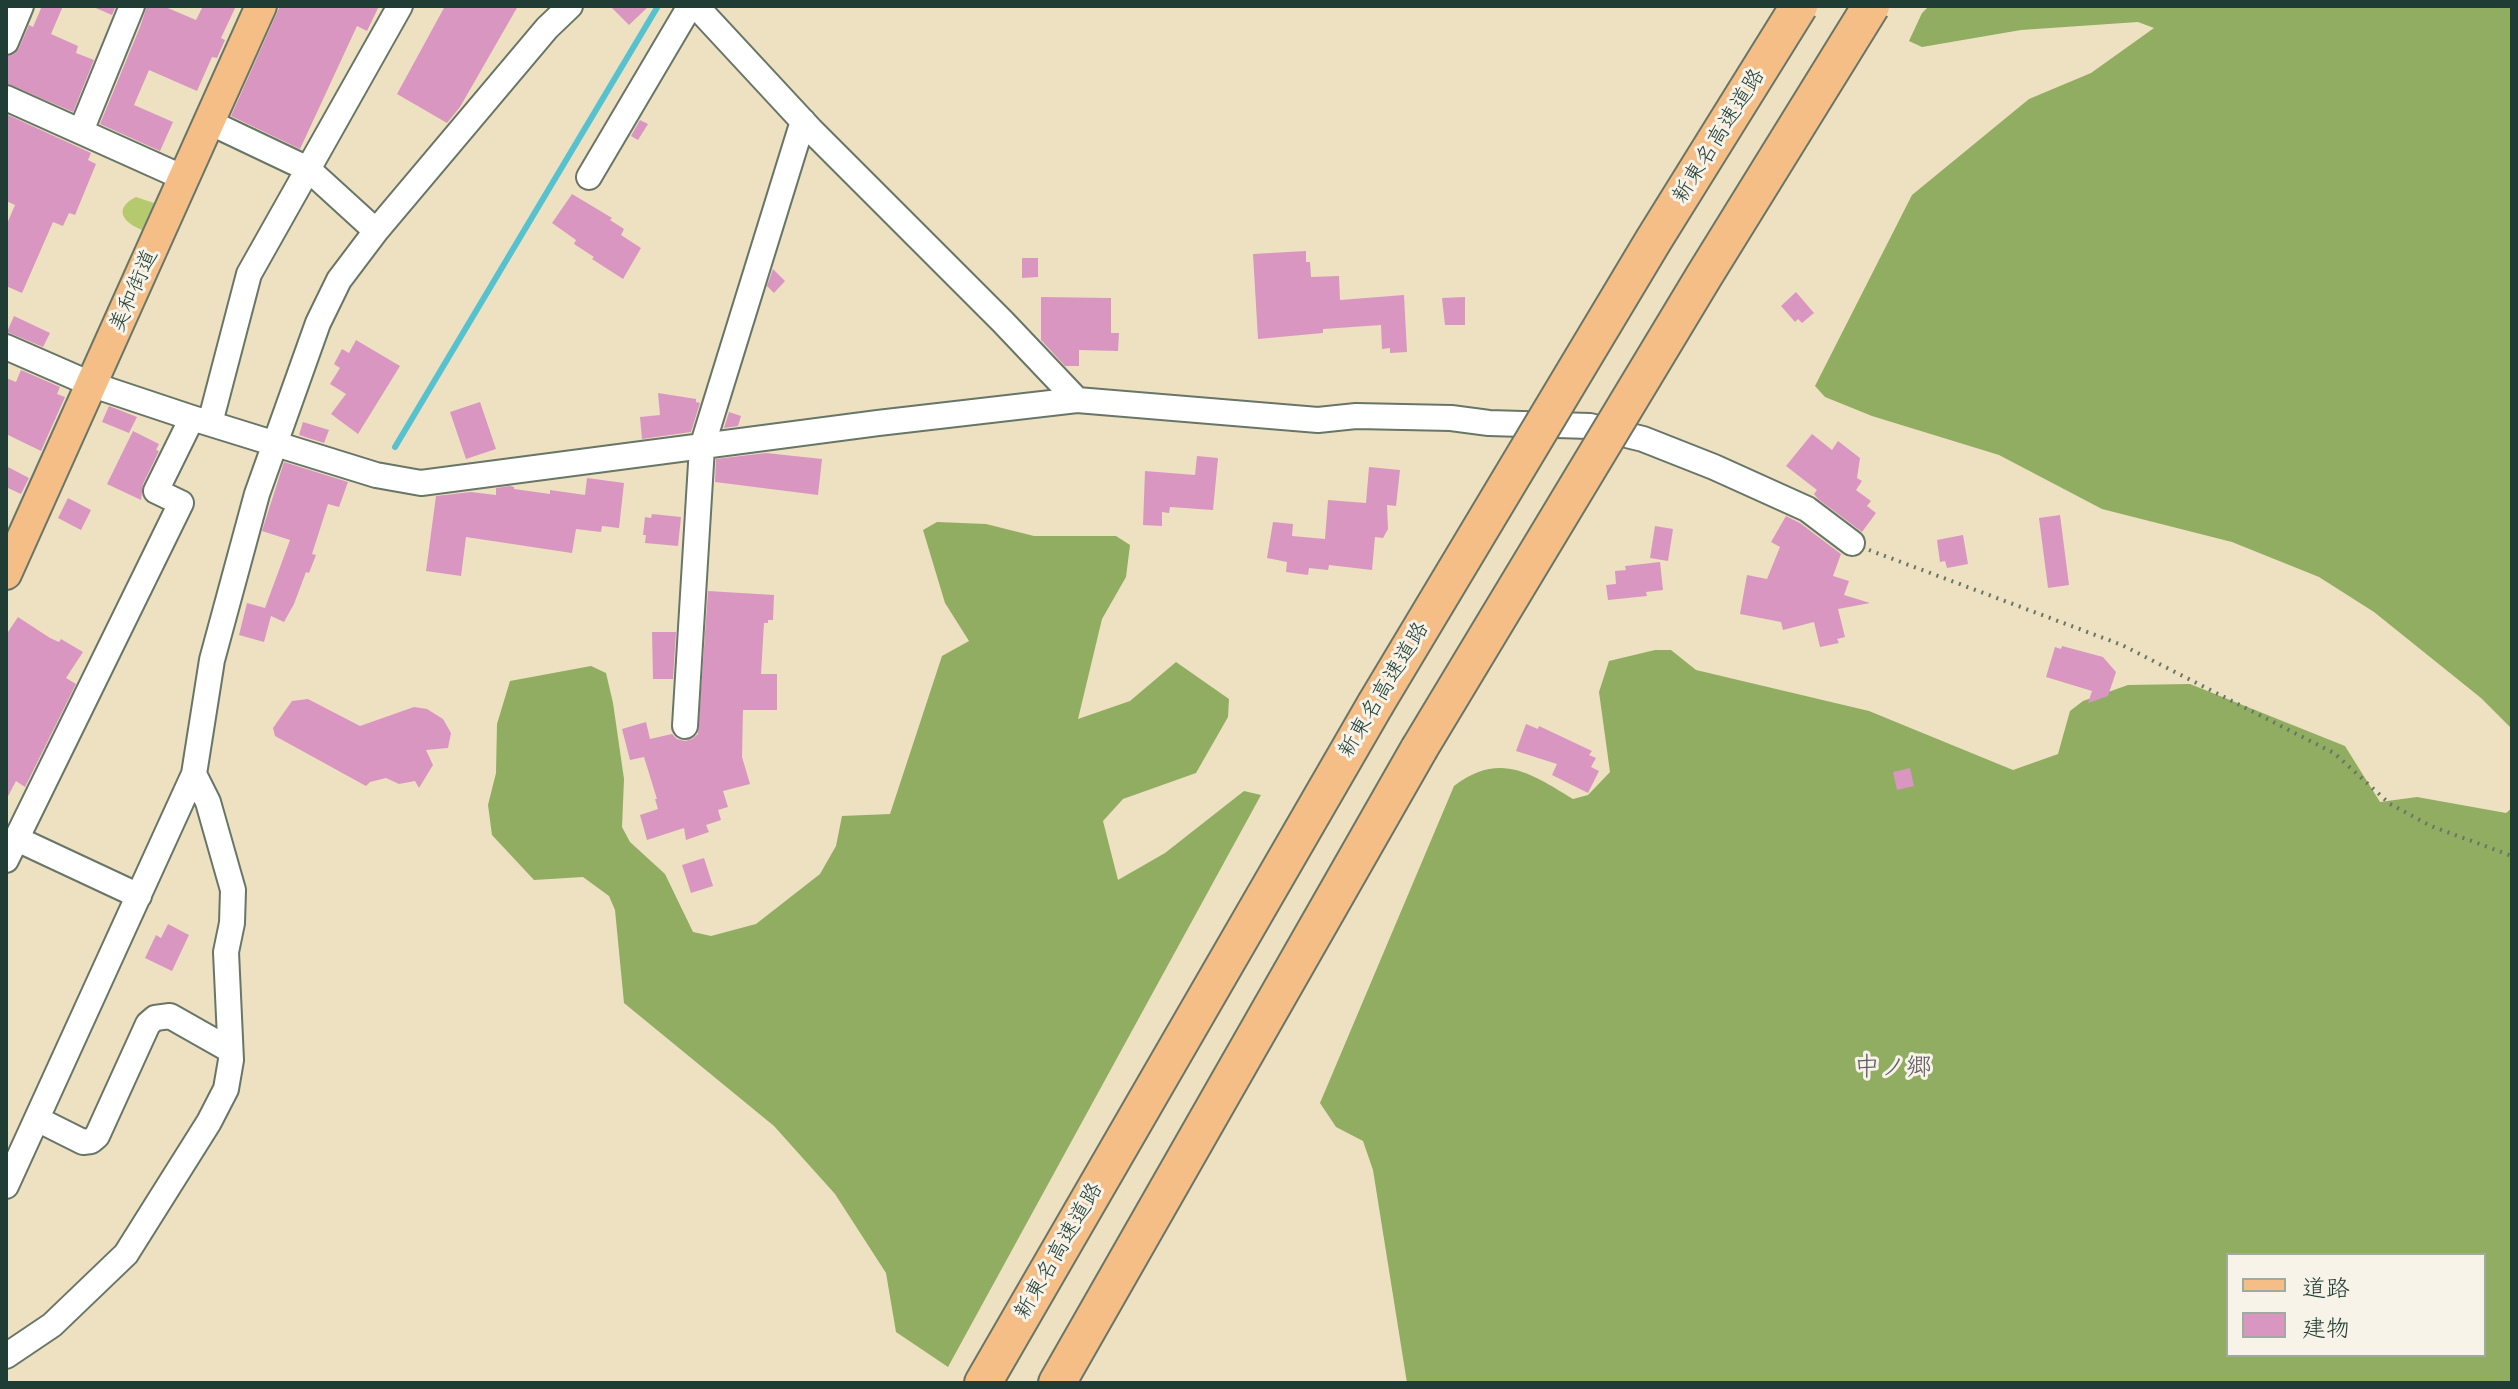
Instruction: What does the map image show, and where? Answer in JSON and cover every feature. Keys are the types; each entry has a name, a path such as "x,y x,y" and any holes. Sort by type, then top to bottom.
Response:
{"highway":[{"name":"新東名高速道路","path":"983,1383 1375,705 1653,241 1799,6"},
{"path":"1057,1383 1419,749 1871,6"}],"main road":[{"name":"美和街道","path":"6,574 261,6"}],"street":[{"path":"6,42 21,6"},
{"path":"81,131 132,6"},
{"path":"139,896 11,850 181,503 156,491 201,420 249,274 400,6"},
{"path":"6,1186 194,774 212,660 257,494 325,308 339,280 376,231 547,28 570,6"},
{"path":"589,177 690,6"},
{"path":"696,6 803,121 1077,400"},
{"path":"6,98 184,178"},
{"path":"685,726 702,447 803,121"},
{"path":"209,122 308,169 376,231"},
{"path":"6,347 93,385 376,475 421,483 1077,400 1318,420 1356,416 1451,418 1489,423 1590,426 1643,439 1714,467 1807,509 1852,543"},
{"path":"6,1356 52,1325 126,1254 209,1122 226,1089 230,1050 226,952 232,923 233,890 208,802 194,774"},
{"path":"37,1119 83,1142 97,1136 148,1024 155,1018 170,1016 230,1050"}],"path":[{"path":"1852,543 2122,645 2334,753 2390,804 2431,826 2512,856"}],"green space":[{"path":"1929,6 2512,6 2512,729 2481,698 2374,612 2319,577 2232,542 2102,509 1999,455 1872,416 1825,397 1815,386 1912,195 2029,99 2091,73 2154,28 2138,22 2021,30 1922,47 1909,41 1922,13"},
{"path":"136,197 154,203 142,230 130,224 123,215 124,206"},
{"path":"937,522 986,524 1034,536 1116,536 1130,545 1126,577 1102,619 1078,719 1130,701 1176,662 1229,699 1228,717 1196,773 1123,799 1103,821 1118,880 1165,853 1244,791 1261,795 948,1367 896,1332 886,1273 835,1194 774,1126 624,1003 615,910 609,896 583,877 534,880 492,835 488,805 496,773 497,724 510,681 591,666 606,673 613,703 624,779 622,827 630,842 665,874 693,932 711,936 756,924 820,874 836,846 842,816 890,814 942,656 969,641 945,603 923,530"},
{"path":"1655,650 1671,650 1696,670 1869,711 2013,770 2058,754 2070,711 2083,701 2128,685 2190,684 2345,746 2380,802 2417,797 2506,813 2512,808 2512,1383 1407,1383 1373,1170 1363,1141 1336,1127 1320,1103 1454,786 1470,775 1500,768 1529,774 1573,799 1588,795 1610,772 1599,692 1609,661"}],"building":[{"path":"42,6 63,6 51,34 78,46 76,53 94,60 73,112 6,83 6,57 19,48"},
{"path":"91,6 116,6 112,15"},
{"path":"147,6 163,6 196,20 203,6 236,6 221,38 225,40 217,58 212,57 197,91 149,70 134,105 173,122 160,151 100,124"},
{"path":"280,6 379,6 367,31 357,26 300,149 231,116"},
{"path":"445,6 518,6 460,107 447,123 397,94"},
{"path":"610,6 649,6 629,25"},
{"path":"6,114 91,153 88,160 96,164 75,215 69,213 63,226 53,222 22,293 6,286 6,226 15,205 6,201"},
{"path":"640,120 648,124 638,140 631,136"},
{"path":"572,194 612,218 610,220 624,229 621,235 641,248 623,279 592,259 594,257 574,244 576,240 552,223"},
{"path":"1306,251 1311,277 1339,276 1340,300 1404,295 1407,352 1390,353 1390,348 1382,349 1381,325 1323,329 1323,333 1258,339 1253,254"},
{"path":"1022,258 1038,258 1038,277 1022,278"},
{"path":"773,269 785,281 774,293 767,286"},
{"path":"1796,292 1814,313 1802,323 1798,319 1795,322 1781,306"},
{"path":"1041,297 1111,298 1111,333 1119,333 1118,351 1079,350 1079,366 1065,366 1041,340"},
{"path":"1465,297 1465,325 1445,325 1442,298"},
{"path":"14,316 50,333 43,347 7,332"},
{"path":"356,340 400,366 358,434 331,414 346,394 330,384 340,368 334,364 342,349 349,353"},
{"path":"21,370 60,387 57,394 65,397 41,451 6,434 6,378 16,382"},
{"path":"658,393 696,399 700,403 691,432 642,439 640,417 660,415"},
{"path":"480,402 496,449 466,459 450,412"},
{"path":"109,406 137,417 129,433 102,422"},
{"path":"729,412 741,416 738,426 724,428"},
{"path":"303,422 329,430 324,443 299,435"},
{"path":"133,431 159,444 156,450 159,451 143,484 141,500 107,484"},
{"path":"1812,434 1832,450 1838,441 1860,458 1857,478 1862,481 1856,490 1871,501 1867,506 1876,513 1862,532 1818,499 1814,494 1817,490 1786,466"},
{"path":"766,453 822,459 818,495 715,482 716,459"},
{"path":"1197,456 1218,458 1213,510 1170,507 1169,513 1162,512 1162,526 1143,525 1145,471 1195,475"},
{"path":"284,462 348,482 339,507 328,504 312,554 316,555 294,604 284,622 271,616 264,642 239,635 247,603 265,608 290,540 262,531"},
{"path":"6,466 29,478 21,494 6,487"},
{"path":"1369,467 1400,470 1396,506 1387,505 1388,529 1383,538 1375,537 1372,570 1329,565 1328,570 1309,568 1308,575 1286,572 1287,562 1267,558 1273,522 1293,524 1292,536 1325,539 1328,500 1366,503"},
{"path":"587,478 624,483 619,528 602,526 601,532 576,529 572,553 466,537 461,576 426,571 436,496 471,492 496,495 496,488 510,486 550,494 550,490 585,495"},
{"path":"68,498 91,510 81,530 58,518"},
{"path":"652,514 681,517 678,546 645,543 645,517 651,518"},
{"path":"2060,515 2069,585 2048,588 2039,518"},
{"path":"1786,516 1841,554 1833,576 1849,581 1844,595 1870,603 1838,609 1845,637 1837,639 1839,643 1820,647 1814,622 1783,630 1781,622 1740,614 1747,575 1767,579 1780,547 1771,542"},
{"path":"1655,526 1673,529 1668,561 1650,558"},
{"path":"1963,535 1968,564 1947,568 1945,561 1940,562 1937,540"},
{"path":"1660,562 1663,590 1646,592 1647,596 1608,600 1606,585 1616,584 1615,571 1626,570 1625,566"},
{"path":"708,591 774,595 773,620 764,623 761,674 777,674 777,710 743,710 742,757 750,784 723,791 728,807 718,810 721,820 706,825 709,832 686,840 684,828 647,840 640,815 658,809 657,799 644,757 630,760 622,729 646,722 650,739 672,734 685,741 698,734"},
{"path":"18,617 50,638 59,642 61,639 83,652 66,678 76,684 25,787 16,781 6,800 6,635"},
{"path":"652,632 676,632 673,679 653,679"},
{"path":"2062,646 2103,657 2116,672 2108,696 2088,703 2092,691 2046,677 2055,647 2061,649"},
{"path":"308,699 360,726 414,707 427,709 443,719 451,733 448,748 426,750 433,765 419,788 415,781 399,784 386,778 366,786 275,736 273,728 292,701"},
{"path":"1526,724 1538,729 1539,726 1592,751 1589,755 1596,758 1591,767 1599,771 1588,793 1552,775 1557,764 1516,751"},
{"path":"1910,768 1914,786 1897,790 1893,772"},
{"path":"704,858 713,886 691,893 682,865"},
{"path":"168,924 189,935 172,971 145,958 156,935 161,938"}],"waterway":[{"path":"395,447 658,6"}],"district":[{"name":"中ノ郷","path":"1893,1068"}]}
